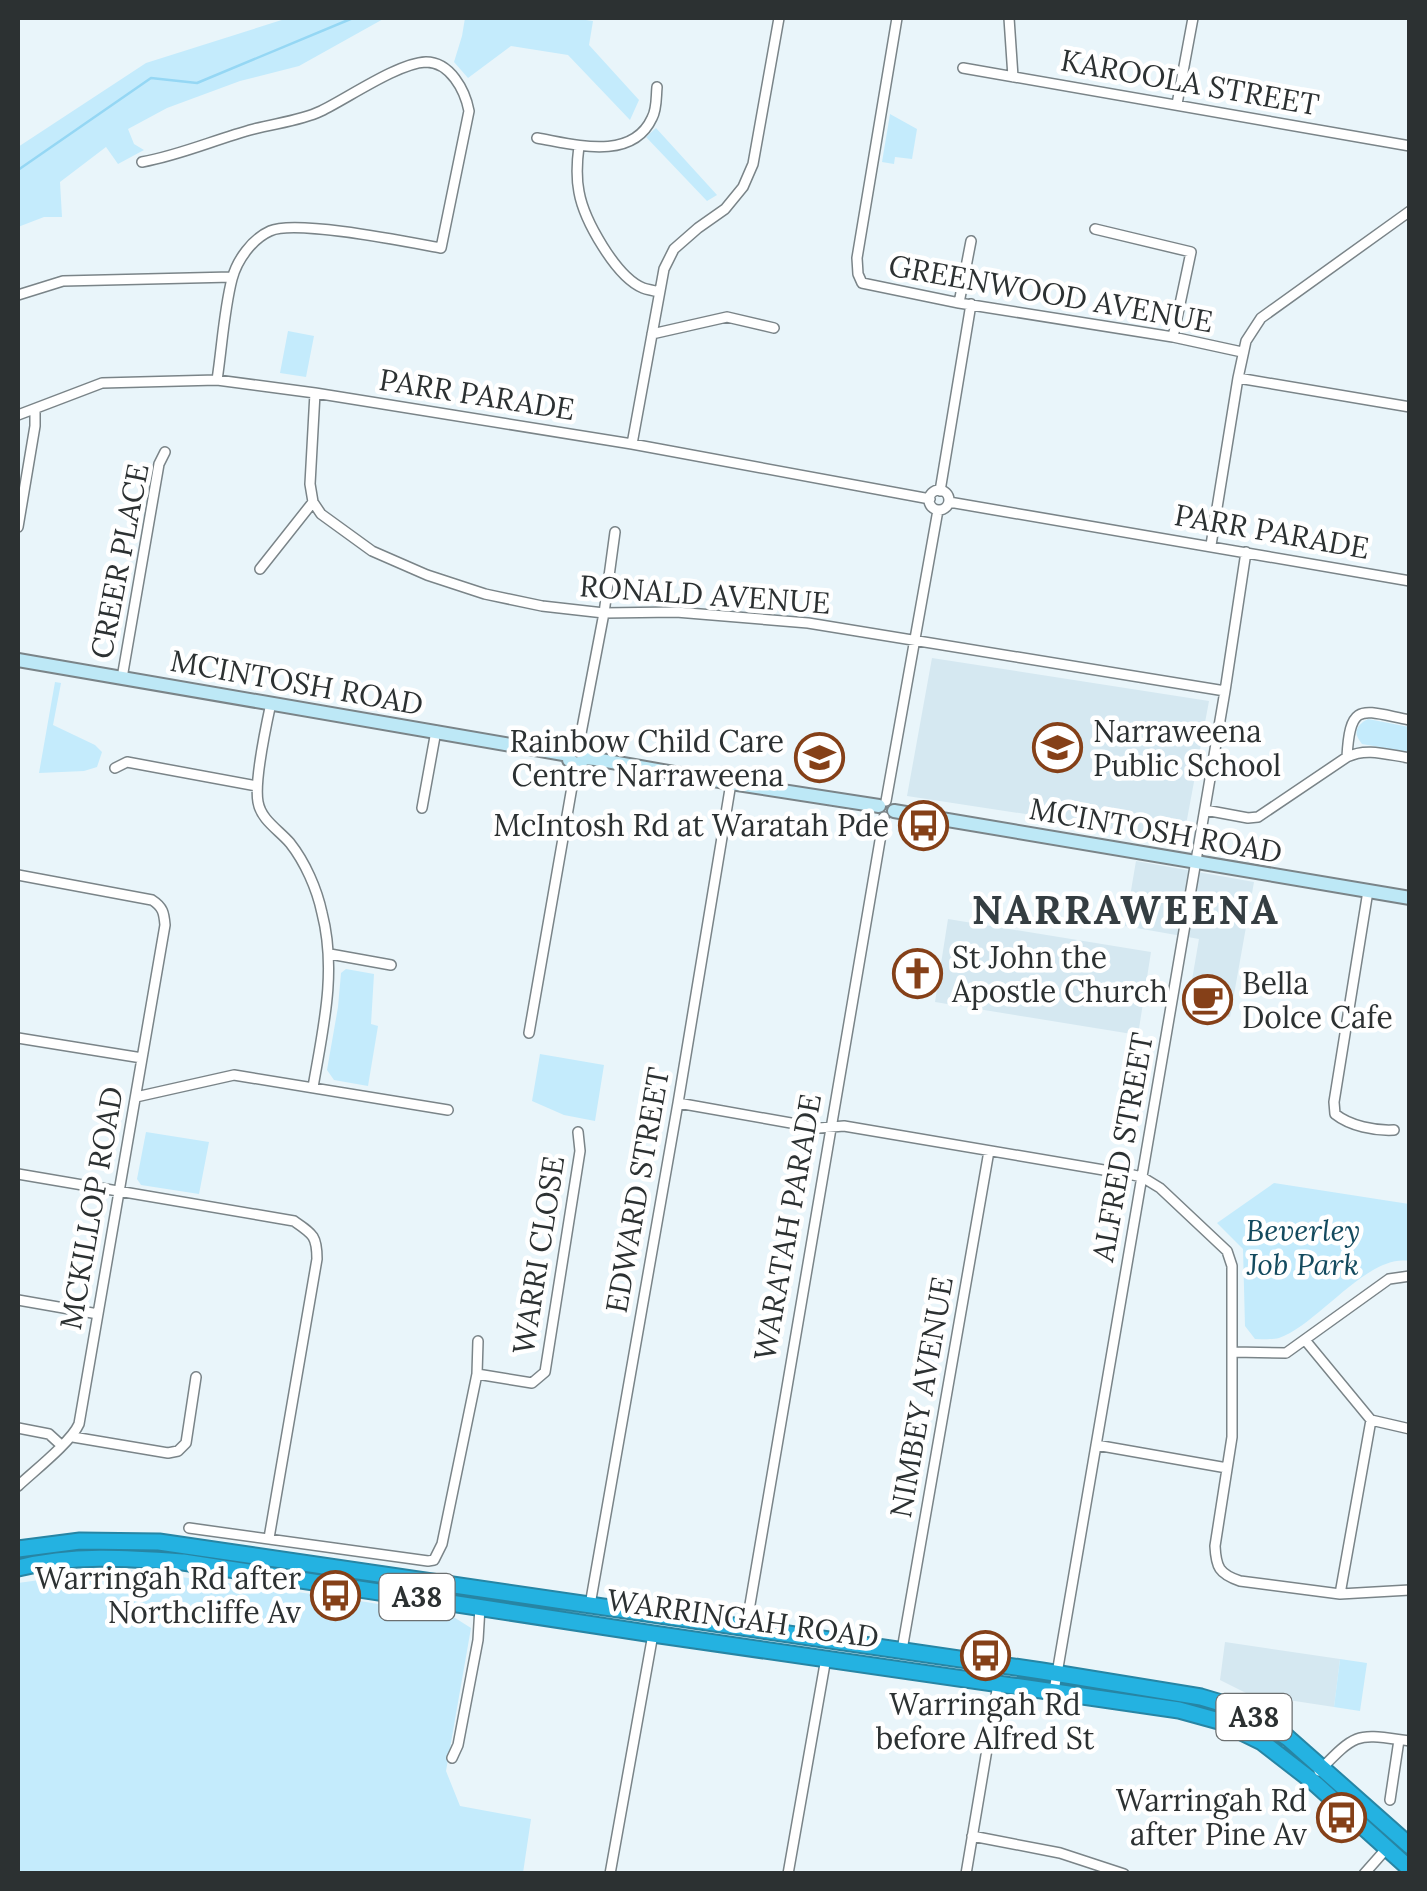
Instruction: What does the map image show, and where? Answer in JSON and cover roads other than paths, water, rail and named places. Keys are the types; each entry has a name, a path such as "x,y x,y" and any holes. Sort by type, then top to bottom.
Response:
{"highway":[{"name":"WARRINGAH ROAD","path":"18,1549 80,1540 159,1542 1187,1694 1228,1705 1274,1728 1323,1767 1398,1844 1410,1869"},
{"name":"WARRINGAH ROAD","path":"18,1568 50,1561 115,1557 184,1562 1179,1710 1219,1721 1262,1742 1398,1844"},
{"path":"653,1634 656,1615"},
{"name":"WARATAH PARADE","path":"744,1646 746,1628"}],"street":[{"path":"632,444 664,269 674,249 725,208 743,187 753,164 780,18"},
{"name":"GREENWOOD AVENUE","path":"897,18 857,258 862,283 1242,352"},
{"path":"1009,18 1013,76"},
{"path":"1177,104 1194,18"},
{"path":"142,162 172,157 319,112 410,65 430,62 447,70 466,96 468,111 441,248 296,226 271,230 241,258 232,278 218,380"},
{"name":"KAROOLA STREET","path":"963,68 1410,146"},
{"path":"538,138 595,148 616,146 639,136 652,119 656,87"},
{"path":"579,146 579,195 589,224 622,271 640,287 658,292"},
{"path":"1211,546 1242,352 1250,332 1265,314 1410,211"},
{"path":"1095,229 1191,252 1173,337"},
{"path":"959,303 970,241"},
{"path":"18,295 63,281 232,278"},
{"path":"940,490 971,304"},
{"path":"652,334 727,318 774,328"},
{"path":"1238,378 1410,407"},
{"name":"PARR PARADE","path":"18,415 102,383 218,380 632,444 930,499"},
{"path":"260,569 313,502 310,484 315,393"},
{"path":"18,527 35,408"},
{"name":"CREER PLACE","path":"122,678 159,464 165,452"},
{"path":"940,490 949,502 938,510 930,499 940,490"},
{"name":"RONALD AVENUE","path":"313,502 321,514 372,551 484,594 604,613 676,612 808,623 1225,691"},
{"name":"PARR PARADE","path":"949,502 1410,581"},
{"name":"WARATAH PARADE","path":"746,1628 938,510"},
{"path":"529,1034 616,532"},
{"name":"ALFRED STREET","path":"1054,1691 1246,552"},
{"name":"MCINTOSH ROAD","path":"18,660 1410,898"},
{"path":"271,703 257,786 260,809 297,853 322,913 330,954 313,1087"},
{"path":"1347,757 1351,721 1356,714 1410,720"},
{"path":"422,808 436,731"},
{"path":"1205,810 1248,818 1258,816 1356,752 1410,758"},
{"path":"115,768 127,762 257,786"},
{"name":"EDWARD STREET","path":"590,1605 731,783"},
{"name":"MCKILLOP ROAD","path":"18,875 152,900 164,912 165,925 80,1424 74,1436"},
{"path":"1368,892 1335,1114 1379,1131 1394,1130"},
{"path":"330,954 391,965"},
{"path":"18,1038 142,1058"},
{"path":"136,1097 234,1074 448,1110"},
{"path":"678,1103 819,1128 844,1126 989,1150 1142,1177 1160,1188 1229,1254 1232,1266 1232,1437 1214,1546 1216,1562 1225,1576 1240,1582 1340,1594 1410,1590"},
{"name":"WARRI CLOSE","path":"477,1374 532,1383 546,1372 580,1151 578,1132"},
{"name":"NIMBEY AVENUE","path":"902,1651 989,1150"},
{"path":"18,1174 294,1222 314,1238 317,1259 269,1538"},
{"path":"1232,1352 1286,1353 1389,1279 1410,1276"},
{"path":"18,1300 98,1314"},
{"path":"1305,1340 1371,1420 1410,1429"},
{"path":"189,1528 428,1561 437,1557 477,1374 478,1341"},
{"path":"18,1486 74,1436 168,1453 178,1451 186,1444 196,1376"},
{"path":"1340,1594 1371,1420"},
{"path":"18,1428 49,1434 61,1445"},
{"path":"1096,1445 1227,1468"},
{"path":"382,1574 386,1554"},
{"path":"452,1758 458,1746 478,1640 480,1607"},
{"path":"610,1874 653,1634"},
{"path":"788,1874 826,1658"},
{"path":"966,1874 998,1684"},
{"path":"1311,1780 1354,1738 1363,1735 1404,1740 1390,1800"},
{"path":"972,1836 1060,1853 1124,1874"},
{"path":"1364,1874 1398,1844"}],"waterway":[{"path":"18,170 151,78 197,83 353,18"}],"place":[{"name":"Narraweena Public School","path":"1058,748"},
{"name":"Rainbow Child Care Centre Narraweena","path":"819,758"},
{"name":"McIntosh Rd at Waratah Pde","path":"924,825"},
{"name":"St John the Apostle Church","path":"917,974"},
{"name":"Bella Dolce Cafe","path":"1207,1000"},
{"name":"Warringah Rd after Northcliffe Av","path":"336,1595"},
{"name":"Warringah Rd before Alfred St","path":"985,1655"},
{"name":"Warringah Rd after Pine Av","path":"1342,1817"}],"district":[{"name":"NARRAWEENA","path":"1126,909"}],"park label":[{"name":"Beverley Job Park","path":"1303,1247"}]}
